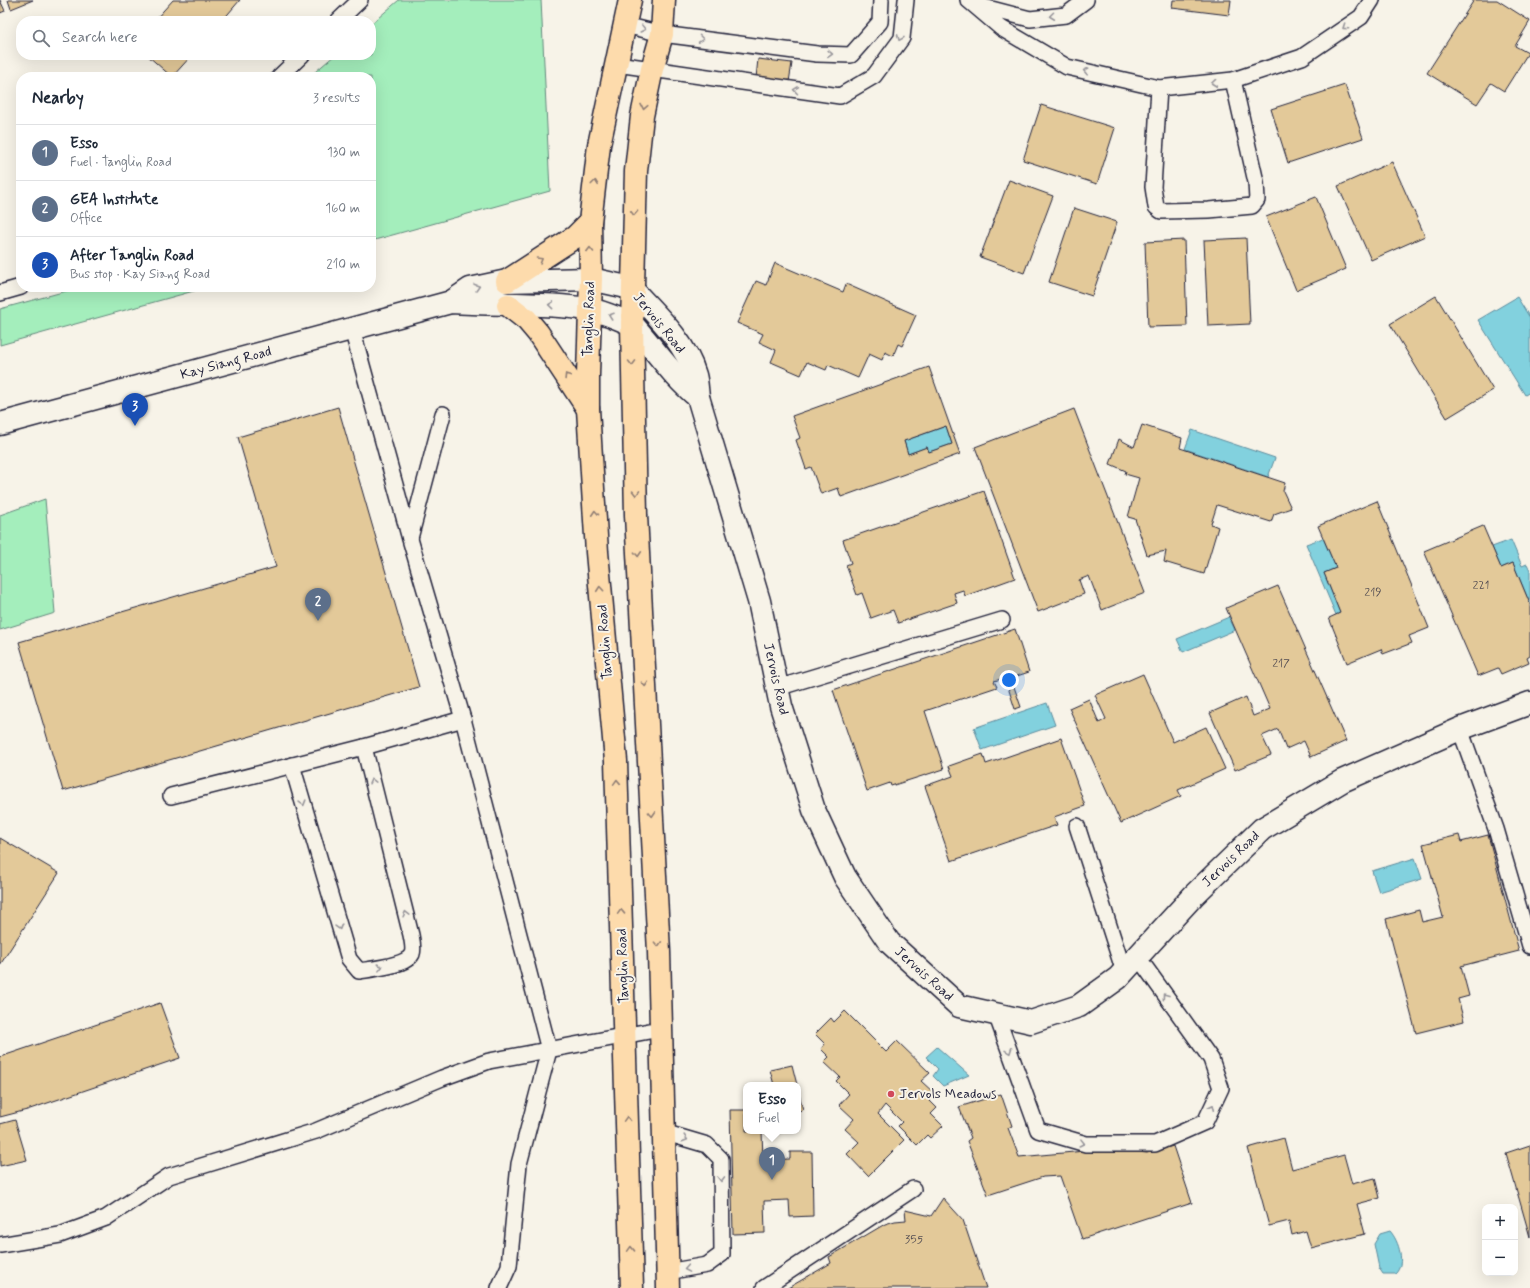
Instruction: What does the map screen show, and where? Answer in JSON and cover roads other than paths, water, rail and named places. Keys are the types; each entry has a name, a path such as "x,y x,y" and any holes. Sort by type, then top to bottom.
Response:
{"main road":[{"name":"Tanglin Road","path":"630,0 599,145 590,222 591,279 588,409 608,684 616,761 632,1288"},
{"path":"664,0 662,34 652,69 642,116 636,171 632,324 636,515 659,952 668,1280"},
{"path":"507,281 576,237 590,222"},
{"path":"508,305 527,320 538,333 588,409"}],"street":[{"name":"Jervois Road","path":"591,279 632,288 666,327 683,350 695,376 698,397 759,601 781,706 814,810 849,884 889,942 959,1006 1031,1022 1079,1006 1118,978 1194,895 1262,829 1342,781 1460,728 1530,703"},
{"name":"Kay Siang Road","path":"451,302 470,289 507,281 591,279"},
{"name":"Kay Siang Road","path":"0,424 451,302 508,305 539,304 590,309"},
{"name":"Jervois Road","path":"590,309 632,324 653,348 672,374 698,397"}],"lane":[{"path":"343,16 360,0"},
{"path":"624,25 662,34 817,54 852,55 880,22 881,0"},
{"path":"617,64 840,96 874,76 902,38 906,0"},
{"path":"970,2 1030,19 1066,15 1086,0"},
{"path":"970,2 1001,28 1067,67 1159,88 1234,80 1302,57 1361,17 1372,0"},
{"path":"284,72 297,60"},
{"path":"1159,88 1153,187 1156,207 1161,211 1210,210 1252,206 1257,200 1256,182 1234,80"},
{"path":"0,293 16,288"},
{"path":"352,329 410,539 463,719 549,1050 519,1164 509,1266 499,1288"},
{"path":"410,539 443,414"},
{"path":"777,688 1002,620"},
{"path":"170,796 364,747 463,719"},
{"path":"1460,728 1496,829 1530,946"},
{"path":"292,765 349,959 359,971 378,969 407,960 412,952 412,946 411,935 364,747"},
{"path":"996,1014 1038,1130 1086,1144 1155,1144 1205,1122 1221,1088 1211,1059 1131,964 1077,826"},
{"path":"0,1245 60,1235 106,1218 168,1176 316,1131 442,1078 489,1061 660,1029"},
{"path":"663,1132 707,1145 720,1159 722,1254 707,1265 668,1280"},
{"path":"764,1288 913,1190"}],"water":[{"path":"1517,297 1530,318 1530,392 1525,395 1478,320"},
{"path":"946,426 952,444 929,452 927,447 908,454 904,441"},
{"path":"1192,430 1275,458 1268,477 1185,449"},
{"path":"1323,538 1336,568 1324,573 1340,613 1336,615 1306,544"},
{"path":"1511,540 1522,566 1527,564 1530,570 1530,604 1513,563 1501,568 1492,547"},
{"path":"1229,617 1235,630 1183,652 1177,639"},
{"path":"1047,703 1055,725 982,750 974,728"},
{"path":"1415,858 1422,879 1379,892 1372,871"},
{"path":"937,1047 969,1075 943,1086 933,1076 938,1069 926,1057"},
{"path":"1390,1231 1398,1246 1401,1259 1398,1270 1395,1274 1383,1274 1379,1268 1374,1244 1380,1234"}],"place":[{"name":"After Tanglin Road","path":"135,426"},
{"name":"GEA Institute","path":"318,621"},
{"name":"Jervols Meadows","path":"891,1094"},
{"name":"Esso","path":"772,1180"}]}
